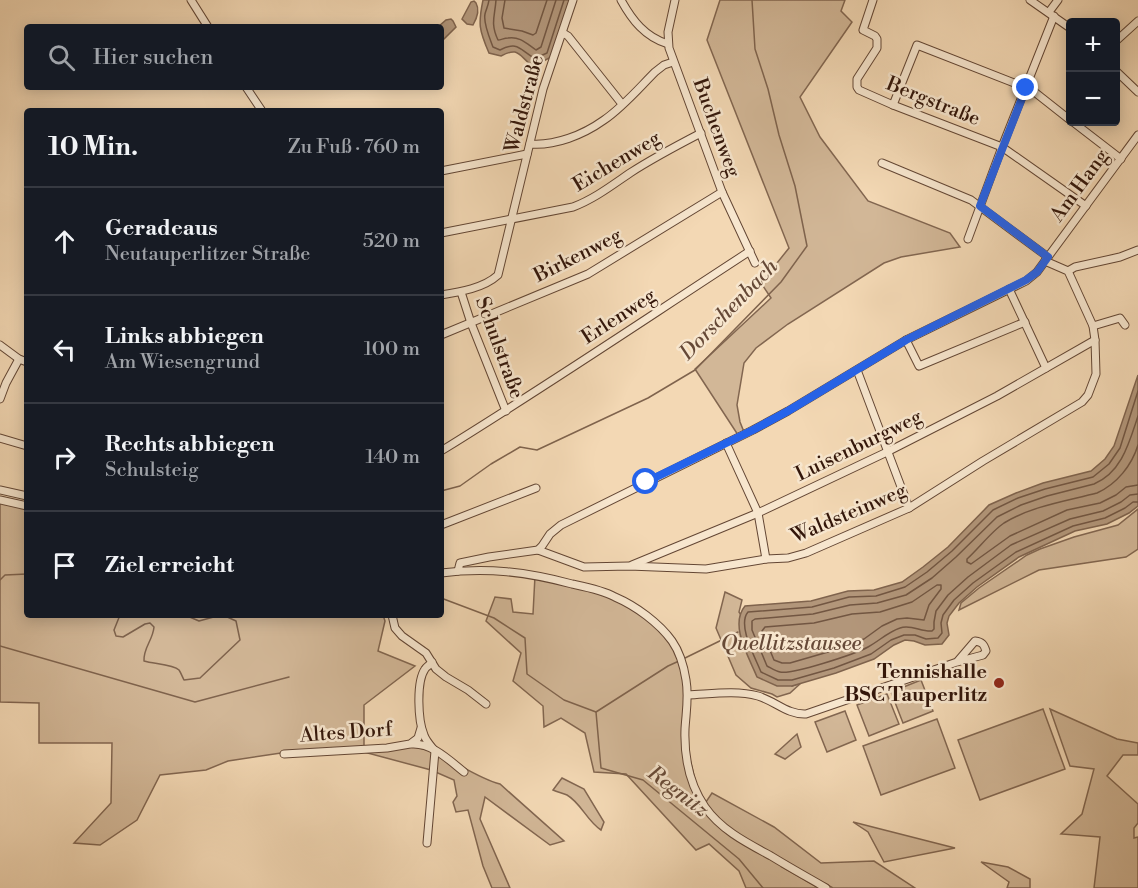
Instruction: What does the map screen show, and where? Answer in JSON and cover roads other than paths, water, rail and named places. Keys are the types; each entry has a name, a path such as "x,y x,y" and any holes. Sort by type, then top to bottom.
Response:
{"street":[{"path":"191,0 206,24"},
{"name":"Waldstraße","path":"461,292 498,275 543,89 573,0"},
{"path":"621,0 639,27 651,37 668,44"},
{"name":"Buchenweg","path":"675,0 668,44 722,192 755,263"},
{"name":"Bergstraße","path":"873,0 863,30 875,36 877,48 857,79 859,90 1002,147 1086,206"},
{"path":"1030,0 1066,24"},
{"path":"968,238 1058,0"},
{"path":"1120,38 1138,21"},
{"path":"563,33 568,36 622,104"},
{"path":"893,105 917,45 1032,90 1066,116"},
{"path":"530,144 561,141 604,120 655,72 664,65 674,62"},
{"path":"1118,72 1138,92"},
{"path":"248,90 260,108"},
{"path":"1078,126 1121,159"},
{"name":"Eichenweg","path":"444,232 573,207 588,201 662,153 701,133"},
{"name":"Am Hang","path":"538,550 550,534 561,525 788,411 906,340 1026,280 1037,272 1138,135"},
{"path":"444,170 527,154"},
{"path":"882,163 971,200 1047,259 1068,271 1075,267 1120,257 1138,250"},
{"name":"Birkenweg","path":"444,334 588,274 722,192"},
{"name":"Erlenweg","path":"506,411 750,251"},
{"name":"Waldsteinweg","path":"538,550 584,567 706,569 766,559 788,558 806,553 909,508 1082,402 1088,395 1096,374 1093,326 1068,271"},
{"path":"1009,289 1046,368"},
{"path":"444,295 461,292"},
{"name":"Schulstraße","path":"444,450 506,411 461,292"},
{"path":"1093,326 1120,318 1125,325"},
{"path":"906,340 919,366 1025,322"},
{"name":"Luisenburgweg","path":"629,566 758,513 887,452 997,396 1095,340"},
{"path":"0,345 23,360 6,383 0,399"},
{"path":"857,370 909,508"},
{"path":"0,438 24,445"},
{"path":"726,443 758,513 766,559"},
{"path":"444,524 536,488"},
{"path":"0,490 24,495"},
{"path":"0,500 24,505"},
{"path":"458,571 460,563 538,550"},
{"path":"444,573 491,570 549,578 614,596 644,614 673,642 683,668 688,695 685,747 695,789 706,808 718,822 737,837 826,888"},
{"path":"393,618 395,628 402,636 426,653 436,669 486,704"},
{"name":"Altes Dorf","path":"410,744 418,738 421,732 420,685 424,670 432,662"},
{"path":"688,695 748,694 758,696 792,713 806,714 957,662"},
{"name":"Altes Dorf","path":"421,726 425,738 435,750 464,772"},
{"name":"Altes Dorf","path":"284,754 387,748 410,744 420,744 435,750"},
{"path":"427,843 435,750"}],"water":[{"path":"483,0 570,0 551,57 531,65 515,52 501,56 489,53 480,27"},
{"path":"474,1 478,8 477,17 473,25 467,24 462,19 471,2"},
{"path":"451,19 456,27 444,39 444,24 441,24"},
{"name":"Quellitzstausee","path":"1138,375 1138,506 1107,524 1075,531 1019,557 959,603 949,616 947,623 949,635 942,644 925,645 905,640 874,659 792,686 777,686 757,677 745,651 740,632 739,622 745,606 811,601 848,591 874,590 902,582 948,547 989,505 1043,483 1091,471 1105,459 1114,446"}],"waterway":[{"name":"Dorschenbach","path":"444,490 460,486 520,447 537,450 648,398 695,370 781,282 807,246 795,186 755,49 752,0"},
{"name":"Regnitz","path":"0,580 5,575 24,574"},
{"name":"Regnitz","path":"444,599 494,618 525,638 527,674 564,700 596,712 601,768 643,780 739,859 763,888"},
{"name":"Regnitz","path":"119,618 114,630 116,636 123,637 150,623 154,627 144,661 176,668 184,680 200,678 240,640 236,621 230,618"},
{"name":"Regnitz","path":"192,618 199,621 210,618"},
{"path":"683,659 738,632"},
{"path":"0,646 195,702 289,677"},
{"path":"596,712 679,661"}],"place":[{"name":"Tennishalle BSC Tauperlitz","path":"999,683"}]}
